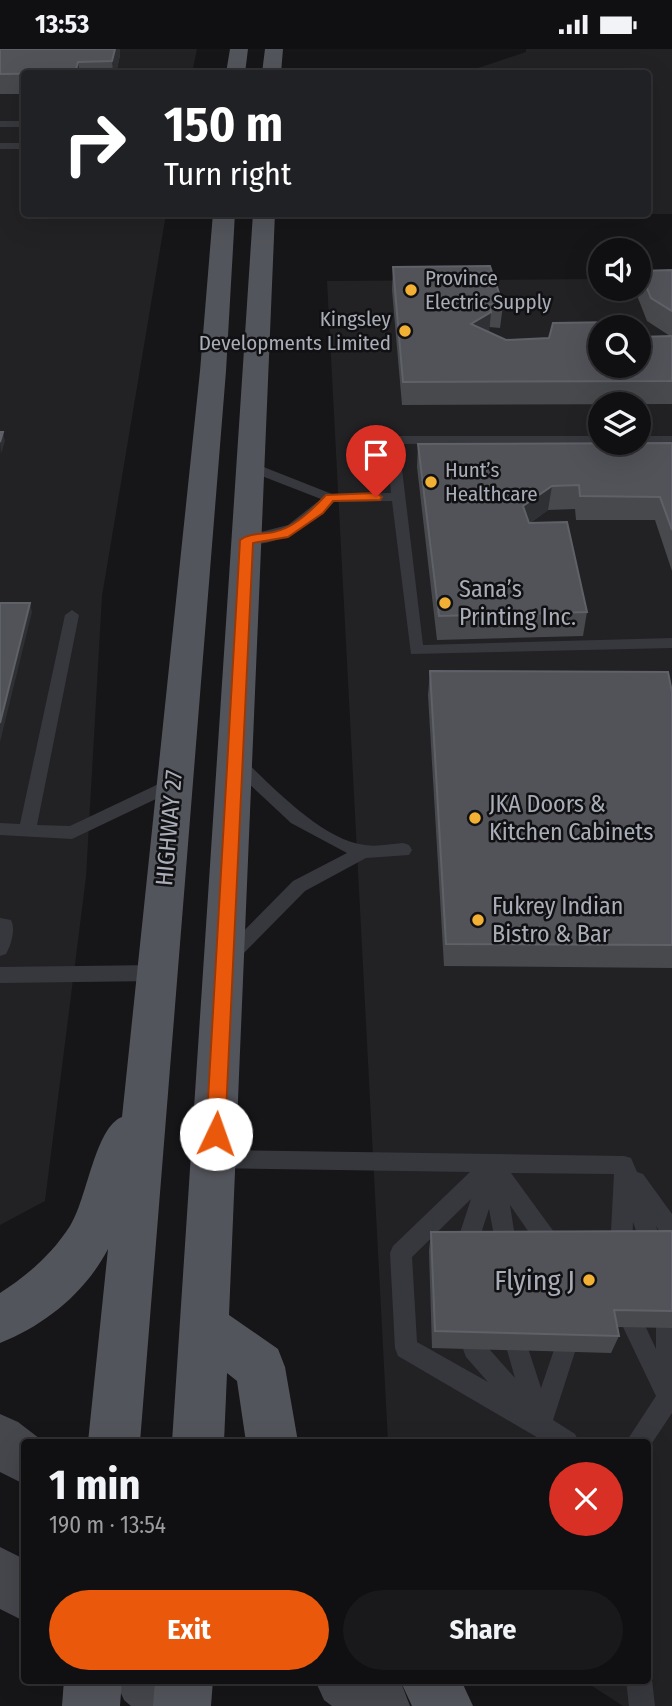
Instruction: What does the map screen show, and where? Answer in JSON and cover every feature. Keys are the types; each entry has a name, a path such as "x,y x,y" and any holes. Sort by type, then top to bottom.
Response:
{"main road":[{"path":"236,70 239,49"},
{"path":"272,70 274,49"},
{"name":"HIGHWAY 27","path":"114,1439 213,371 224,217"},
{"path":"198,1439 264,217"},
{"path":"0,1319 28,1305 61,1277 86,1245 105,1206 118,1151 144,1111"},
{"path":"205,1327 260,1367 272,1439"},
{"path":"0,1440 21,1456"},
{"path":"0,1575 21,1591"},
{"path":"91,1706 93,1684"},
{"path":"150,1684 181,1706 184,1684"},
{"path":"350,1684 381,1706"},
{"path":"431,1684 444,1706"}],"lane":[{"path":"0,124 21,124"},
{"path":"0,146 21,146"},
{"path":"588,440 392,440 416,650 672,643"},
{"path":"651,440 672,440"},
{"path":"251,467 330,498 399,497"},
{"path":"247,540 284,534 319,510 330,498"},
{"path":"27,831 72,615"},
{"path":"236,762 297,819 335,841 363,852 403,850"},
{"path":"0,829 72,833 173,784"},
{"path":"225,961 299,886 363,852"},
{"path":"0,925 5,925 0,949"},
{"path":"0,975 156,973"},
{"path":"214,1159 624,1165"},
{"path":"493,1164 554,1250"},
{"path":"493,1164 506,1250"},
{"path":"465,1251 493,1164"},
{"path":"493,1164 401,1253 406,1348 562,1439"},
{"path":"624,1165 672,1233"},
{"path":"624,1165 653,1250"},
{"path":"621,1250 624,1165"},
{"path":"634,1327 671,1396"},
{"path":"640,1439 671,1396 667,1328"},
{"path":"474,1349 540,1425"},
{"path":"518,1350 540,1425"},
{"path":"540,1425 564,1352"},
{"path":"639,1684 642,1706"}],"shaded area":[{"path":"0,49 197,49 193,70 21,70 21,217 165,217 102,596 86,877 45,1201 0,1225"},
{"path":"526,49 672,49 672,214 651,214 651,70 478,68 526,52"},
{"path":"651,278 672,278 672,1706 623,1706 589,1684 651,1684 651,1439 388,1439 327,281 588,279 588,301 651,301"}],"building":[{"path":"0,49 115,49 112,61 78,62 76,70 21,70 21,74 0,74"},
{"path":"490,266 503,305 488,304 491,312 471,324 506,340 549,338 553,323 588,322 588,378 651,378 651,337 672,336 672,381 403,382 393,267"},
{"path":"672,270 672,311 651,298 651,271"},
{"path":"588,443 588,455 651,455 651,443 672,443 672,530 660,497 580,496 579,485 552,486 523,506 529,523 567,522 587,612 439,616 418,444"},
{"path":"0,603 30,603 0,723"},
{"path":"430,671 668,672 672,692 672,945 446,944"},
{"path":"672,1231 672,1311 614,1310 619,1336 435,1331 431,1232"}],"place":[{"name":"Province Electric Supply","path":"411,290"},
{"name":"Kingsley Developments Limited","path":"405,331"},
{"name":"Hunt’s Healthcare","path":"431,482"},
{"name":"Sana’s Printing Inc.","path":"445,603"},
{"name":"JKA Doors & Kitchen Cabinets","path":"475,818"},
{"name":"Fukrey Indian Bistro & Bar","path":"478,920"},
{"name":"Flying J","path":"589,1280"}],"route":[{"path":"216,1134 247,540 284,534 319,510 330,498 376,497"}]}
